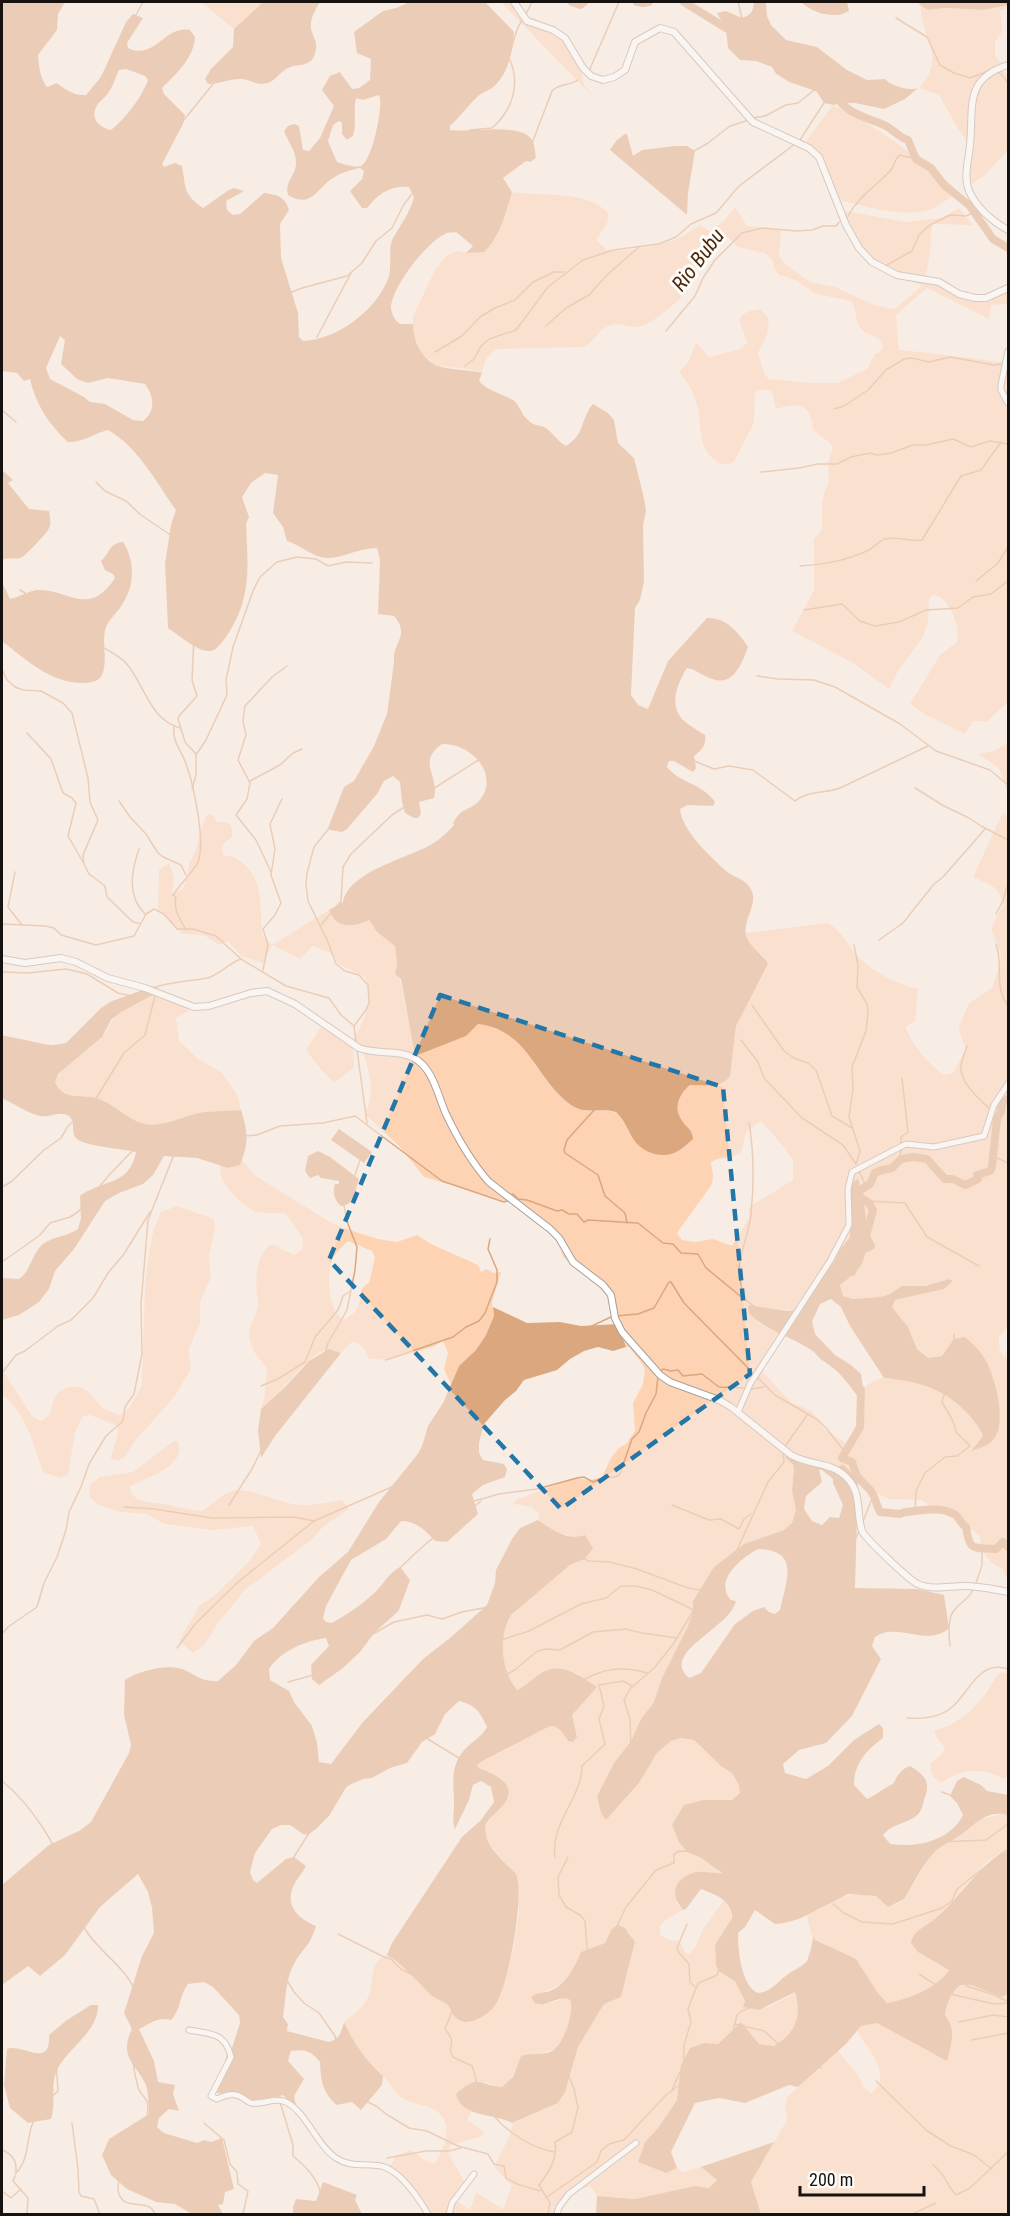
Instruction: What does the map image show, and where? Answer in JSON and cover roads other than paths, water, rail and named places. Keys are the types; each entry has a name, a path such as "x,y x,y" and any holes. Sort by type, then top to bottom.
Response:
{"street":[{"path":"514,2 527,21 553,30 565,38 583,68 597,79 614,77 625,70 636,42 660,28 671,31 680,38 753,122 809,148 819,157 846,225 859,248 872,262 897,275 933,281 959,294 975,298 986,298 1008,288"},
{"path":"1008,65 993,70 973,94 970,109 971,140 966,176 970,192 979,206 1008,230"},
{"path":"1008,351 1001,385 1001,390 1008,403"},
{"path":"2,959 25,963 61,958 76,962 108,978 145,988 194,1007 209,1006 251,993 267,991 296,1004 359,1048 403,1054 415,1058 425,1068 447,1116 480,1172 489,1182 550,1229 559,1238 573,1262 603,1285 610,1295 615,1318 622,1332 660,1375 670,1382 719,1400 738,1412 796,1458 839,1469 856,1491 863,1533 915,1583 927,1587 968,1586 1008,1592"},
{"path":"738,1412 750,1384 830,1261 849,1225 848,1189 852,1172 906,1144 934,1147 984,1136 994,1105 1008,1084"},
{"path":"189,2030 219,2036 229,2045 231,2057 211,2096 217,2099 229,2094 240,2096 251,2103 275,2100 285,2102 301,2115 327,2152 348,2164 380,2166 388,2169 414,2193 429,2214"},
{"path":"557,2214 559,2207 569,2194 636,2143"},
{"path":"449,2214 452,2203 474,2174"}],"waterway":[{"path":"72,116 97,85 143,2"},
{"path":"149,163 230,63 270,2"},
{"path":"526,14 532,2"},
{"name":"Rio Bubu","path":"572,2 580,5 584,2"},
{"path":"589,71 619,2"},
{"name":"Rio Bubu","path":"637,2 649,2"},
{"name":"Rio Bubu","path":"684,2 760,49 772,59 779,71 790,78 834,93 850,110 884,125 908,140 916,159 931,168 944,185 969,205 993,239 1008,248"},
{"path":"738,2 748,42"},
{"path":"896,18 927,37 940,65 970,78 988,71"},
{"path":"197,302 223,313 244,311 302,288 347,276 362,263 376,241 392,228 404,204 457,139 470,130 492,128 505,113 510,105 514,86 513,67 509,58 515,34 522,20"},
{"path":"996,72 1001,74 1008,83"},
{"path":"531,146 552,91 578,80"},
{"path":"752,118 765,116 786,105 798,103 818,87"},
{"path":"800,140 831,92"},
{"path":"682,207 676,195 674,181 684,157 708,143 730,126 746,121"},
{"path":"465,366 474,359 481,346 489,339 516,330 548,287 583,260 613,250 659,244 676,237 691,224 716,213 739,186 795,144"},
{"name":"Rio Bubu","path":"848,216 862,197 890,171 900,155 916,159"},
{"path":"887,265 912,251 919,235 930,225 950,215 966,216 973,213"},
{"name":"Rio Bubu","path":"666,331 695,296 715,260 742,233 762,228 812,230 823,226 836,226 839,222"},
{"path":"546,326 566,308 589,295 608,274 639,247"},
{"path":"435,352 462,336 480,317 515,300 533,282 554,272 564,272"},
{"path":"317,337 351,273"},
{"path":"834,409 844,406 868,390 886,370 904,359 912,358 929,362 950,357 994,365 1002,364"},
{"path":"2,410 16,422"},
{"path":"761,472 818,464 837,464 851,457 870,453 877,455 891,453 913,445 926,445 953,439 971,447 990,441 1008,444"},
{"path":"800,566 852,557 869,550 885,539 922,540 961,476 981,470 1001,442"},
{"path":"96,482 105,491 126,501 141,515 172,536 200,578 192,680 197,696 178,719 185,742 196,754"},
{"path":"976,581 998,563 1008,547"},
{"path":"192,789 196,775 196,755 206,740 227,695 226,680 233,647 260,577 277,562 297,557 316,559 328,566 346,562 372,563"},
{"path":"804,610 842,604 860,621 875,626 899,622 926,610 958,608 973,597 991,594 1008,581"},
{"path":"354,1026 369,1003 368,985 359,975 345,971 336,964 308,901 307,873 314,847 398,741 401,732 413,619 407,601 398,586"},
{"path":"20,590 87,638 122,659 133,672 154,709 170,724 180,728"},
{"path":"271,872 256,840 236,815 247,799 250,783 238,760 246,735 243,721 245,706 272,677 287,666"},
{"path":"2,669 7,680 15,687 41,691 63,703 72,713 88,778 90,802 98,820 83,855 84,865"},
{"path":"757,676 814,680 835,687 900,724 936,751 990,770 1008,785"},
{"path":"174,727 175,740 192,783 200,826 198,862 173,895 176,897 175,906 186,930"},
{"path":"27,733 51,759 63,793 76,803 68,836 83,862"},
{"path":"642,744 667,750 714,769 729,766 753,770 795,801 805,795 840,788 928,746"},
{"path":"250,781 280,765 293,753 302,749"},
{"path":"321,925 341,901 343,867 351,854 392,815 480,759"},
{"path":"915,788 1008,840"},
{"path":"263,970 268,945 263,929 275,915 281,903 271,875 275,849 270,824 282,799"},
{"path":"119,801 146,834 158,853 181,865 186,875"},
{"path":"879,940 903,923 934,884 943,877 985,829"},
{"path":"139,849 132,883 135,899 145,914"},
{"path":"85,866 89,874 105,886 107,897 133,922 139,923"},
{"path":"15,872 8,907 22,925"},
{"path":"996,914 1003,901 1008,882"},
{"path":"627,1223 625,1213 605,1196 598,1175 565,1153 564,1150 567,1140 604,1099 619,1063 650,1007 678,971 698,928 726,884"},
{"path":"2,924 54,928 61,935 96,945 134,936 146,914 154,909 164,914 177,929 193,929 216,936 241,959 286,986 329,998 341,1015 354,1026 356,1042"},
{"path":"996,944 1001,991 1008,1006"},
{"path":"854,945 858,965 857,987 867,1004 868,1013 866,1031 852,1067 853,1088 849,1117 860,1151 856,1164"},
{"path":"154,988 207,978 241,959"},
{"path":"2,972 28,973 66,969 87,974 118,993 132,996"},
{"path":"2,1036 68,1048 115,1005 145,991"},
{"path":"2,1187 11,1182 44,1150 61,1138 68,1126 92,1105 124,1053 145,1035 155,996"},
{"path":"752,1005 784,1051 808,1063 816,1070 832,1116 852,1128"},
{"path":"741,1040 758,1062 764,1078 802,1118 843,1145 856,1164"},
{"path":"967,1046 961,1065 963,1078 971,1090 990,1109"},
{"path":"357,1050 367,1123"},
{"path":"901,1145 901,1137 908,1132 902,1078"},
{"name":"Rio Bubu","path":"1008,1099 1002,1103 1001,1112 997,1118 992,1167 990,1171 977,1175 978,1179 965,1185 953,1179 945,1179 927,1159 913,1157 901,1159 892,1168 875,1173 870,1184 860,1190 859,1197 869,1203 873,1210 866,1236 871,1246 854,1254 850,1264 852,1272 845,1271 824,1286 803,1332 822,1355 840,1368 861,1390 860,1427 842,1458 852,1462 855,1472 870,1490 880,1512 900,1514 943,1510 956,1515 966,1527 969,1541 974,1547 996,1549 1003,1542 1008,1547"},
{"name":"Rio Bubu","path":"995,1108 1001,1107"},
{"path":"2,1262 40,1235 50,1223 78,1212 137,1146 257,1135 280,1126 323,1123 355,1116 442,1181 504,1202 507,1201"},
{"path":"747,1301 742,1288 739,1267 749,1227 752,1203 753,1156 749,1122"},
{"path":"2,1634 8,1627 37,1607 44,1583 57,1557 69,1512 89,1464 106,1436 123,1421 125,1407 134,1394 142,1354 141,1304 148,1220 179,1142"},
{"path":"899,1161 901,1150"},
{"path":"993,1156 1008,1163"},
{"path":"355,1175 360,1160"},
{"path":"859,1171 866,1186"},
{"path":"511,1195 557,1211 577,1214 584,1222 588,1220 638,1223 663,1243 673,1244 681,1253 698,1254 706,1268 744,1299 778,1323 803,1332"},
{"path":"867,1201 905,1203 927,1237 979,1266"},
{"path":"229,1505 252,1469 280,1411 302,1385 315,1375 328,1343 347,1310 357,1247 344,1206"},
{"path":"2,1373 16,1355 25,1351 58,1326 71,1320 93,1298 150,1212"},
{"path":"386,1360 453,1337 479,1321 485,1313 497,1282 497,1270 488,1249 490,1239"},
{"path":"616,1316 638,1314 654,1308 671,1282 684,1303 754,1374"},
{"path":"261,1386 278,1379 305,1362 315,1337 338,1310 343,1296 349,1292"},
{"path":"177,1648 196,1623 238,1582 314,1521 394,1486 414,1464 436,1419 448,1409 474,1374 494,1367 500,1346 507,1338 570,1327 583,1330 611,1317"},
{"path":"915,1512 916,1491 925,1473 945,1457 957,1456 970,1446 956,1432 953,1421 942,1402 953,1366 954,1334"},
{"path":"660,1372 663,1369 678,1370 683,1376 702,1374 719,1387 746,1388"},
{"path":"210,1712 271,1649 361,1541 397,1509 413,1502 464,1504 499,1494 537,1489 577,1478 584,1477 593,1482 620,1474 632,1439 639,1432 656,1394 658,1376"},
{"path":"757,1377 775,1395 818,1420 844,1451"},
{"path":"751,1389 764,1387"},
{"path":"784,1448 807,1415"},
{"path":"631,1748 630,1719 624,1700 630,1689 655,1667 674,1643 718,1569 737,1550 768,1482 784,1462 783,1452"},
{"path":"862,1524 873,1496"},
{"path":"325,1633 351,1616 426,1543 481,1501"},
{"path":"672,1505 709,1520 721,1519 739,1529 744,1519 751,1514"},
{"path":"124,1507 212,1518 294,1517 314,1521"},
{"path":"755,1784 752,1762 756,1739 809,1641 859,1531"},
{"path":"976,1583 982,1565 982,1548"},
{"path":"288,1682 317,1674 371,1635 394,1622 427,1615 442,1619 525,1596 576,1554 588,1561 609,1562 637,1569 688,1588 706,1591"},
{"path":"436,1661 529,1631 581,1604 606,1598 621,1586 636,1586 652,1590 694,1610"},
{"path":"950,1646 951,1615 973,1590"},
{"path":"371,1722 447,1693 490,1685 516,1669 536,1652 545,1649 560,1650 593,1632 626,1629 677,1638"},
{"path":"907,1718 925,1718 941,1714 951,1708 982,1673 998,1667 1008,1669"},
{"path":"334,1795 377,1764 426,1738 459,1758 468,1757 591,1676 617,1669 647,1673"},
{"path":"555,1857 557,1833 577,1789 582,1766 605,1744 599,1719 604,1706 599,1685 623,1681 632,1686"},
{"path":"254,1748 252,1789 234,1849 235,1856 263,1914 255,1967 255,2035 256,2042 278,2077 280,2097"},
{"path":"2,1781 23,1801 42,1826 65,1868 82,1924 91,1938 128,1978 137,1997 131,2042 138,2087 148,2103 146,2129 141,2151 121,2176 118,2188 119,2194 126,2202 148,2206 155,2214"},
{"path":"942,1792 990,1810 1008,1808"},
{"path":"263,1921 281,1878 317,1820"},
{"path":"940,1842 986,1840 1008,1824"},
{"path":"457,1848 439,1903 458,1997 445,2029 451,2038 450,2049 453,2057 472,2066 482,2099 503,2125 522,2140 554,2152"},
{"path":"548,2214 550,2203 539,2185 554,2160 555,2142 572,2132 578,2107 564,2064 572,2040 607,1961 618,1924 626,1907 656,1870 674,1863 674,1854 679,1851 707,1852 790,1894"},
{"path":"833,1904 844,1913 862,1922 893,1924 942,1908 952,1901 957,1889 981,1870 1008,1856"},
{"path":"568,1857 558,1877 559,1895 566,1907 580,1915 585,1921 587,1948 602,1971"},
{"path":"687,1924 677,1948 689,1964 690,1982 695,1987"},
{"path":"672,2090 684,2063 684,2045 691,2022 688,2009 699,1983 717,1975 732,1932"},
{"path":"338,1934 391,1959 401,1969 432,1989 456,1992"},
{"path":"547,2197 597,2162 601,2151 609,2144 624,2140 666,2095 702,2068 726,2043 733,2031 737,2015 804,1982 814,1938"},
{"path":"278,1966 294,1992 304,2003 319,2013 335,2036 336,2060 350,2093 376,2106 409,2128 427,2131 458,2146 488,2154 494,2164 504,2166 506,2178 540,2191"},
{"path":"919,1974 950,1994 994,2004 1008,2003"},
{"path":"966,1986 995,1995 1008,2002"},
{"path":"959,2022 993,2015 1008,2017"},
{"path":"735,2024 764,2031 790,2054 821,2068"},
{"path":"972,2040 1008,2033"},
{"path":"15,2174 23,2163 36,2114 58,2091 56,2061 59,2039"},
{"path":"876,2081 926,2130 949,2145 974,2155 992,2169"},
{"path":"280,2102 293,2145 293,2156 311,2173 320,2190 321,2198 316,2214"},
{"path":"72,2123 79,2192 81,2196 94,2199 100,2214"},
{"path":"204,2123 224,2140 230,2164 237,2172 238,2184 248,2191 243,2214"},
{"path":"387,2158 461,2148"},
{"path":"2,2150 13,2158 16,2172"},
{"path":"933,2165 941,2172 956,2195 970,2188 1008,2152"},
{"path":"15,2176 13,2181 28,2198 27,2214"},
{"path":"2,2191 11,2198 21,2189"},
{"path":"912,2214 936,2203"}]}
